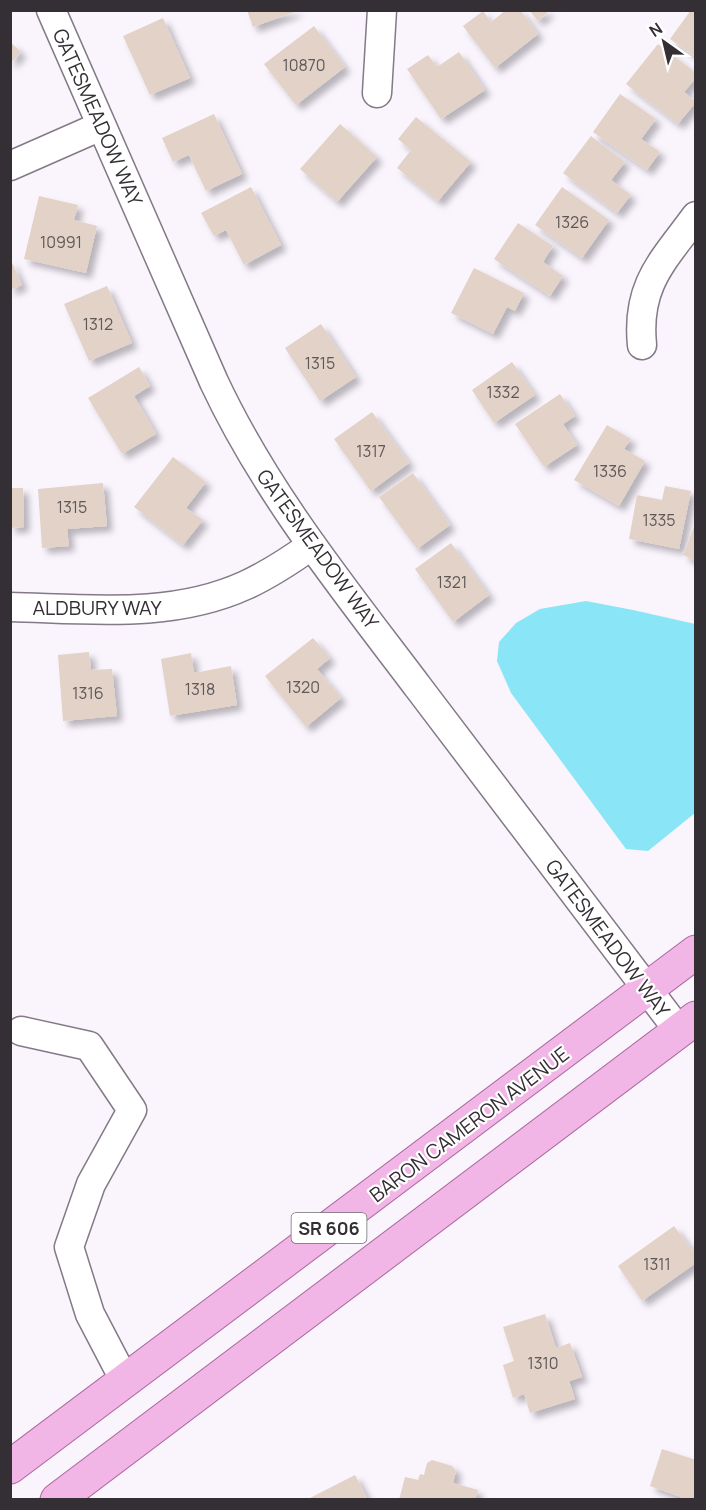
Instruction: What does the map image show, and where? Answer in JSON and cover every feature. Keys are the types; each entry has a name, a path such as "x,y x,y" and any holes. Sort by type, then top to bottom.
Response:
{"main road":[{"name":"BARON CAMERON AVENUE","path":"10,1467 696,952"},
{"name":"SR 606","path":"57,1500 687,1024"}],"street":[{"name":"GATESMEADOW WAY","path":"51,10 231,419 263,475 312,544 647,989 687,1024"},
{"path":"377,93 382,10"},
{"path":"10,166 101,126"},
{"path":"642,345 640,325 643,298 652,277 696,216"},
{"name":"ALDBURY WAY","path":"10,607 134,610 204,600 244,586 282,567 312,544"},
{"path":"21,1030 89,1046 132,1110 91,1184 69,1248 90,1314 125,1381"}],"water":[{"path":"586,601 695,624 695,813 648,851 626,849 511,693 497,661 499,642 516,623 540,609"}],"building":[{"path":"247,10 297,10 297,11 253,27"},
{"path":"506,10 520,10 538,34 495,68 463,26 483,11 491,22"},
{"path":"529,10 550,10 538,21"},
{"path":"691,10 696,10 696,57 670,39"},
{"path":"163,18 190,78 150,95 123,36"},
{"path":"314,26 345,67 296,105 264,64"},
{"path":"10,42 21,52 10,64"},
{"path":"658,44 696,73 696,78 684,92 696,102 678,124 626,84"},
{"path":"459,52 485,90 441,119 407,69 428,55 437,67"},
{"path":"620,94 656,119 641,139 660,152 647,170 593,132"},
{"path":"214,114 242,174 206,191 189,155 173,162 162,138"},
{"path":"416,117 471,162 438,201 397,168 411,150 398,139"},
{"path":"340,124 377,157 337,202 300,169"},
{"path":"591,136 625,162 611,180 631,195 617,213 563,173"},
{"path":"251,187 281,245 244,265 226,230 214,236 201,213"},
{"path":"562,187 609,220 582,258 535,225"},
{"path":"39,196 78,205 74,220 97,226 86,273 24,259"},
{"path":"518,223 553,246 543,262 563,276 550,296 494,259"},
{"path":"10,258 22,285 10,290"},
{"path":"474,268 524,293 515,311 507,307 493,334 451,313"},
{"path":"107,286 132,343 89,361 64,304"},
{"path":"321,324 356,377 320,401 285,348"},
{"path":"512,362 535,395 494,423 472,390"},
{"path":"139,367 150,386 134,396 156,434 122,454 88,398"},
{"path":"560,394 575,416 563,424 577,445 544,467 515,424"},
{"path":"372,412 409,463 371,491 334,439"},
{"path":"607,425 631,439 624,449 645,461 619,506 574,480"},
{"path":"173,457 206,482 186,508 203,520 183,545 134,507"},
{"path":"413,473 450,525 417,549 379,497"},
{"path":"103,483 107,526 67,529 69,546 42,548 38,489"},
{"path":"665,486 691,491 679,549 629,539 637,495 662,500"},
{"path":"10,488 23,488 24,527 10,528"},
{"path":"696,524 696,561 683,555"},
{"path":"451,543 489,595 453,622 415,569"},
{"path":"313,638 330,658 317,669 341,698 306,727 265,676"},
{"path":"89,652 91,670 112,669 117,716 63,721 58,655"},
{"path":"191,653 194,673 231,666 237,705 170,716 161,659"},
{"path":"674,1226 696,1255 696,1263 642,1301 618,1266"},
{"path":"545,1314 556,1348 570,1343 582,1377 569,1381 575,1399 530,1413 524,1394 513,1398 503,1365 514,1361 503,1327"},
{"path":"662,1449 696,1460 696,1500 689,1500 650,1486"},
{"path":"432,1460 452,1466 456,1471 453,1483 478,1490 475,1500 399,1500 405,1477 418,1480 420,1474 424,1475 427,1463"},
{"path":"355,1475 368,1500 310,1500 310,1498"}]}
